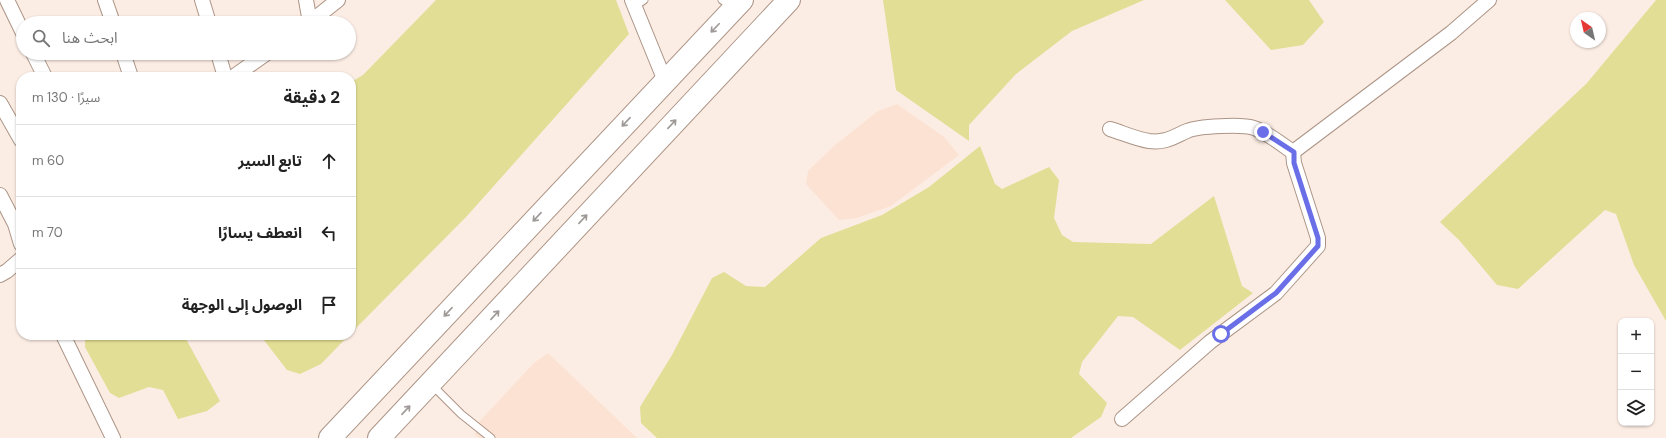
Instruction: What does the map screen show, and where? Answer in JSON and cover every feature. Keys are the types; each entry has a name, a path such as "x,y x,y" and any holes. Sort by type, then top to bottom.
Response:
{"highway":[{"path":"379,438 789,0"},
{"path":"331,438 665,81 733,3"}],"street":[{"path":"7,0 16,19"},
{"path":"105,0 111,16"},
{"path":"202,0 207,16"},
{"path":"306,0 309,16"},
{"path":"317,16 338,0"},
{"path":"1294,152 1451,32 1489,0"},
{"path":"637,2 665,81"},
{"path":"36,60 42,72"},
{"path":"125,60 129,72"},
{"path":"220,60 224,72"},
{"path":"240,72 257,60"},
{"path":"0,103 16,131"},
{"path":"1110,129 1148,141 1174,138 1187,131 1203,126 1252,127 1294,152"},
{"path":"1122,419 1210,342 1276,293 1318,246 1318,238 1294,163 1294,152"},
{"path":"0,195 16,227"},
{"path":"0,275 8,271 16,264"},
{"path":"65,340 113,438"}],"lane":[{"path":"430,384 461,414 491,438"}],"shaded area":[{"path":"436,0 616,0 629,34 467,216 356,328 356,79 363,75"},
{"path":"883,0 1144,0 1072,31 1016,74 969,125 969,141 896,90"},
{"path":"1225,0 1309,0 1324,22 1303,45 1271,50"},
{"path":"1656,0 1666,0 1666,321 1634,265 1616,214 1605,210 1518,289 1497,285 1459,240 1440,222 1587,83"},
{"path":"897,104 944,137 959,155 891,206 857,218 839,220 806,184 808,171 834,146 878,111"},
{"path":"980,146 995,184 1002,189 1049,167 1059,180 1054,218 1062,235 1073,242 1151,244 1214,196 1242,286 1253,293 1180,350 1133,317 1118,316 1082,362 1079,374 1107,403 1101,417 1071,438 657,438 641,423 640,407 672,355 712,278 724,272 746,286 765,287 821,238 882,215 929,187"},
{"path":"85,340 187,340 220,401 207,411 178,419 163,390 149,387 119,398 110,393 85,347"},
{"path":"264,340 344,340 321,364 300,374 287,370"},
{"path":"548,353 637,438 479,438 475,435 477,424 534,363"}],"route":[{"path":"1221,334 1276,293 1318,246 1318,238 1294,163 1294,152 1263,132"}]}
